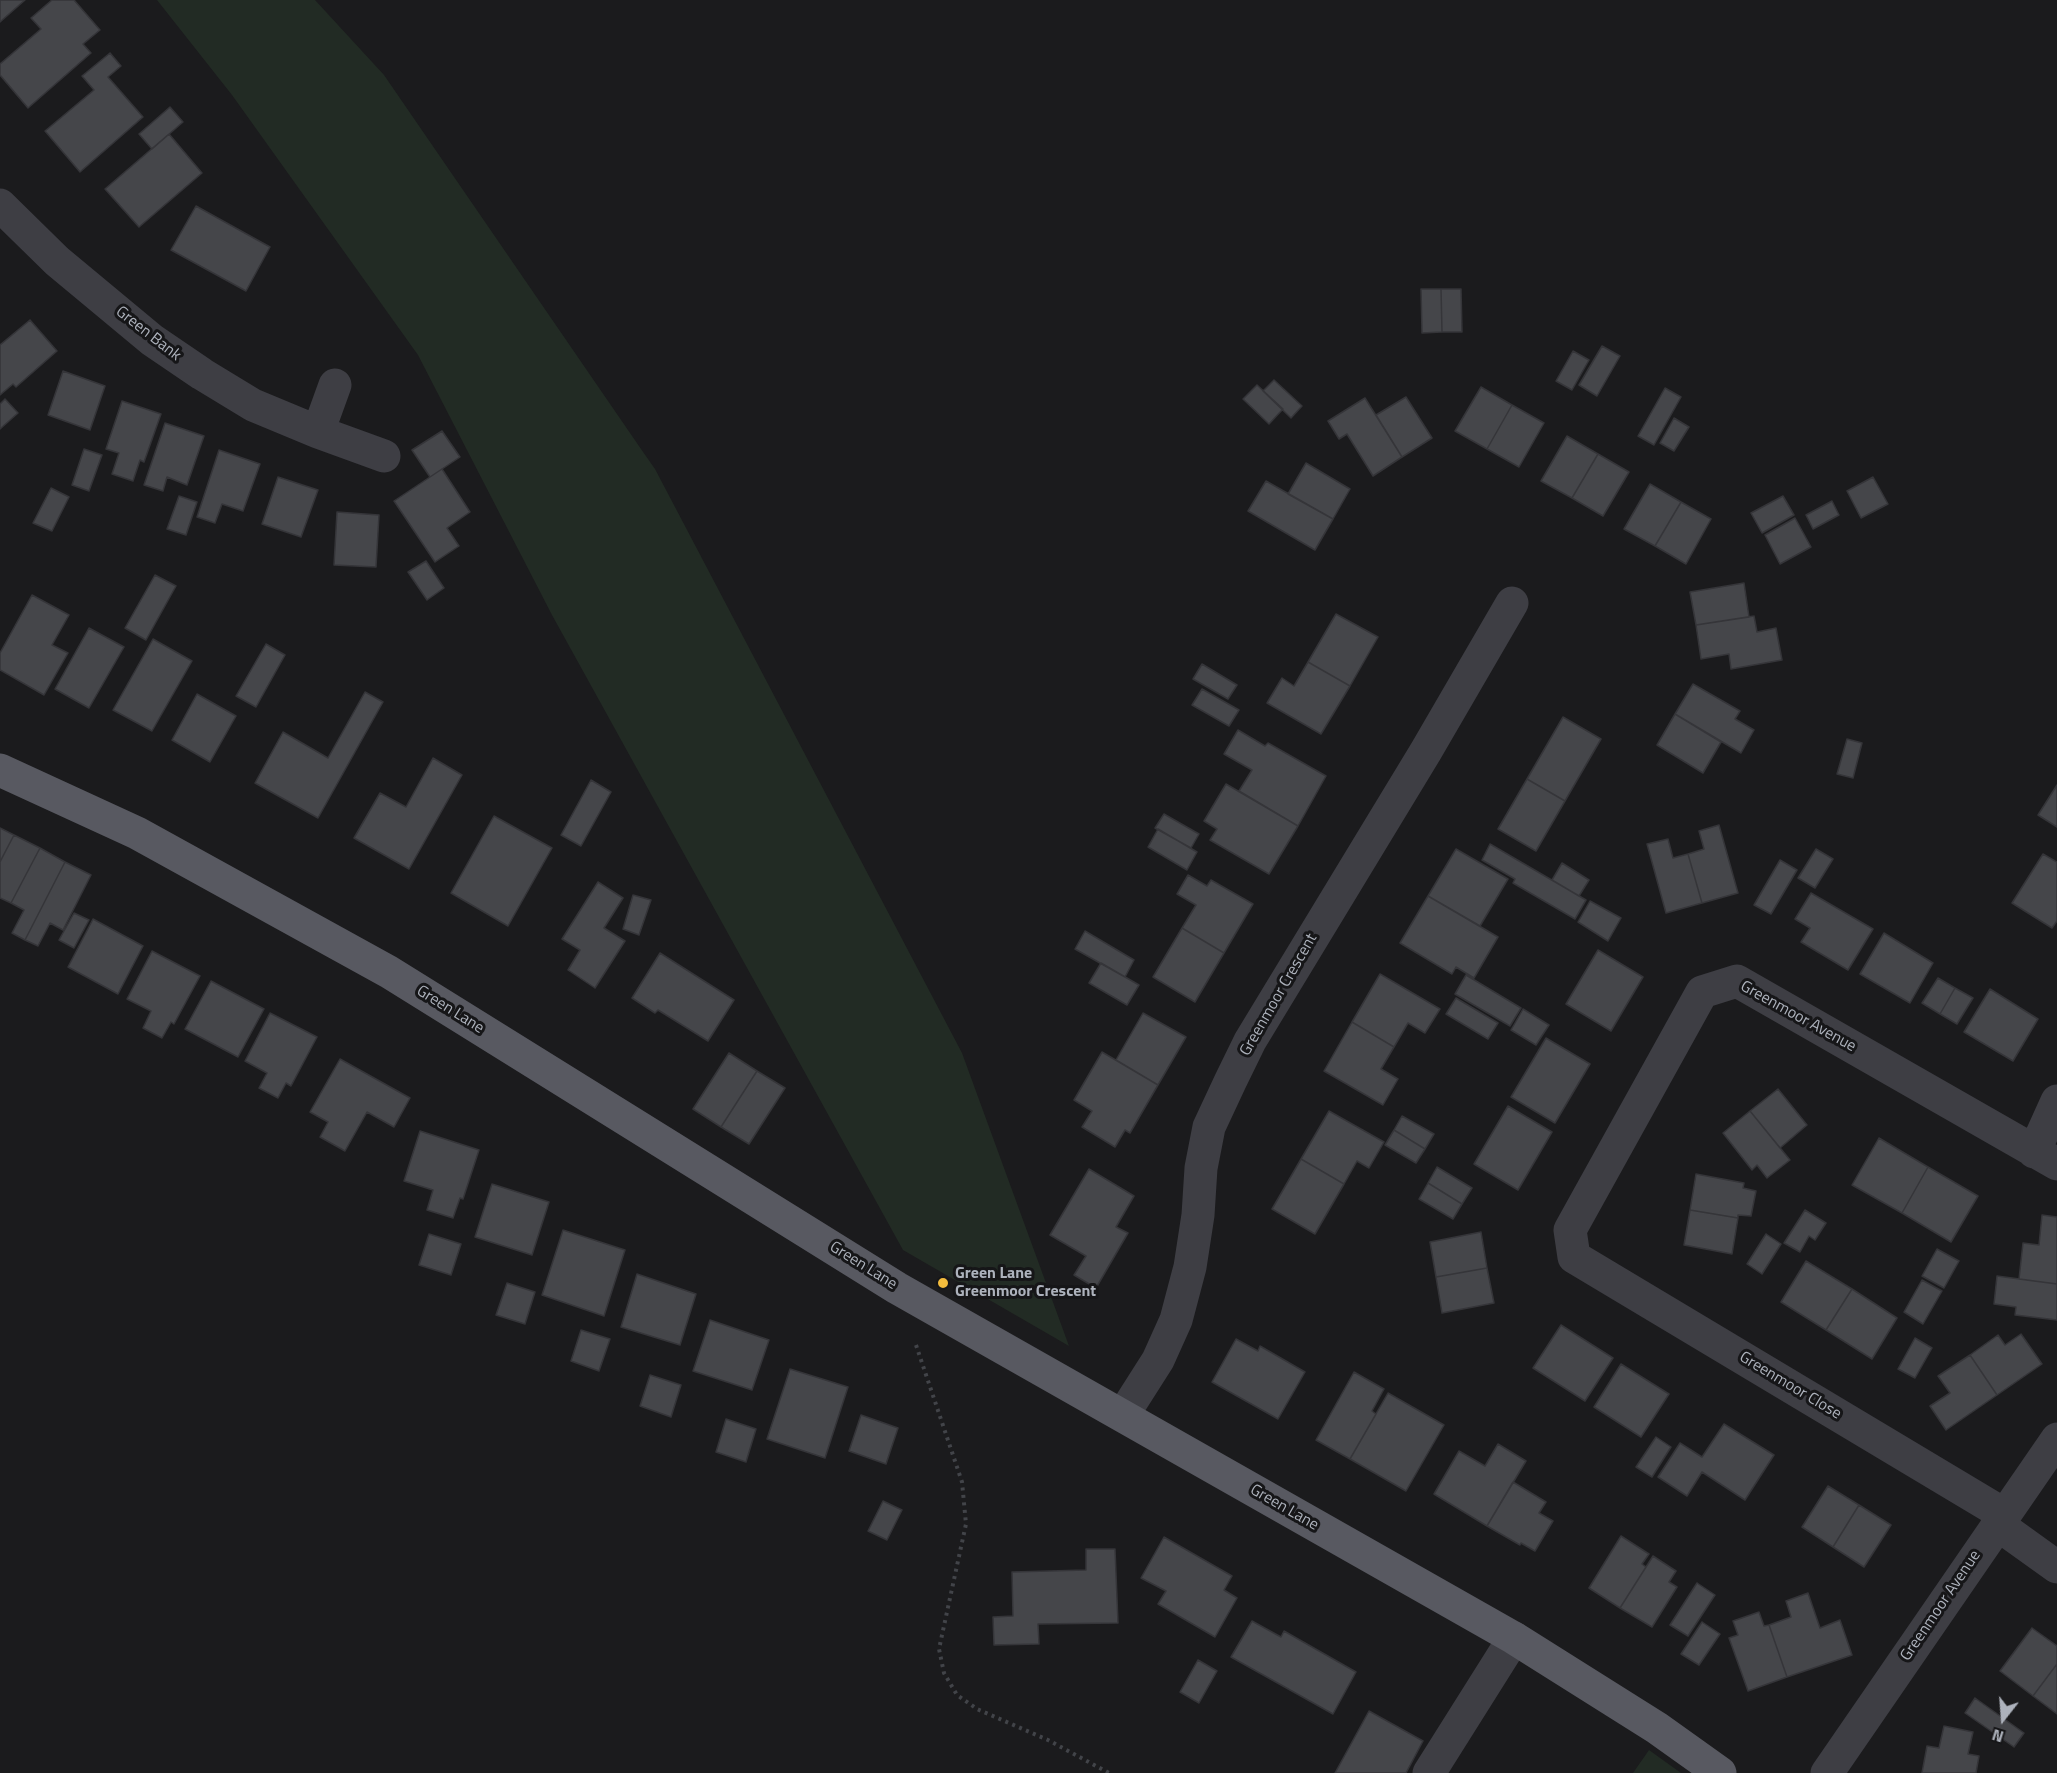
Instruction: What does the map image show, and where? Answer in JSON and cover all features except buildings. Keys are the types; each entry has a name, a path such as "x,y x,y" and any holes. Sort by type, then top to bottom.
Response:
{"main road":[{"name":"Green Lane","path":"0,770 136,833 390,972 890,1284 1514,1638 1657,1728 1720,1773"}],"street":[{"name":"Green Bank","path":"0,205 57,261 153,340 202,374 253,405 384,456"},
{"path":"318,432 335,385"},
{"name":"Greenmoor Crescent","path":"1123,1415 1158,1360 1176,1320 1190,1267 1201,1168 1209,1127 1230,1082 1250,1041 1426,751 1512,603"},
{"name":"Greenmoor Avenue","path":"1574,1257 1570,1230 1702,992 1737,981 2045,1158"},
{"path":"2045,1158 2057,1101"},
{"name":"Greenmoor Close","path":"1574,1257 2001,1520 2057,1567"},
{"name":"Greenmoor Avenue","path":"1827,1773 2057,1439"},
{"path":"1429,1773 1514,1638"}],"path":[{"path":"890,1284 962,1482 966,1524 939,1648 944,1673 957,1695 976,1709 1048,1740 1109,1773"}],"shaded area":[{"path":"157,0 315,0 384,75 655,469 962,1053 1069,1346 903,1250 552,615 418,355 232,95"},
{"path":"1649,1750 1681,1773 1633,1773"}],"place":[{"name":"Green Lane Greenmoor Crescent","path":"943,1283"}]}
